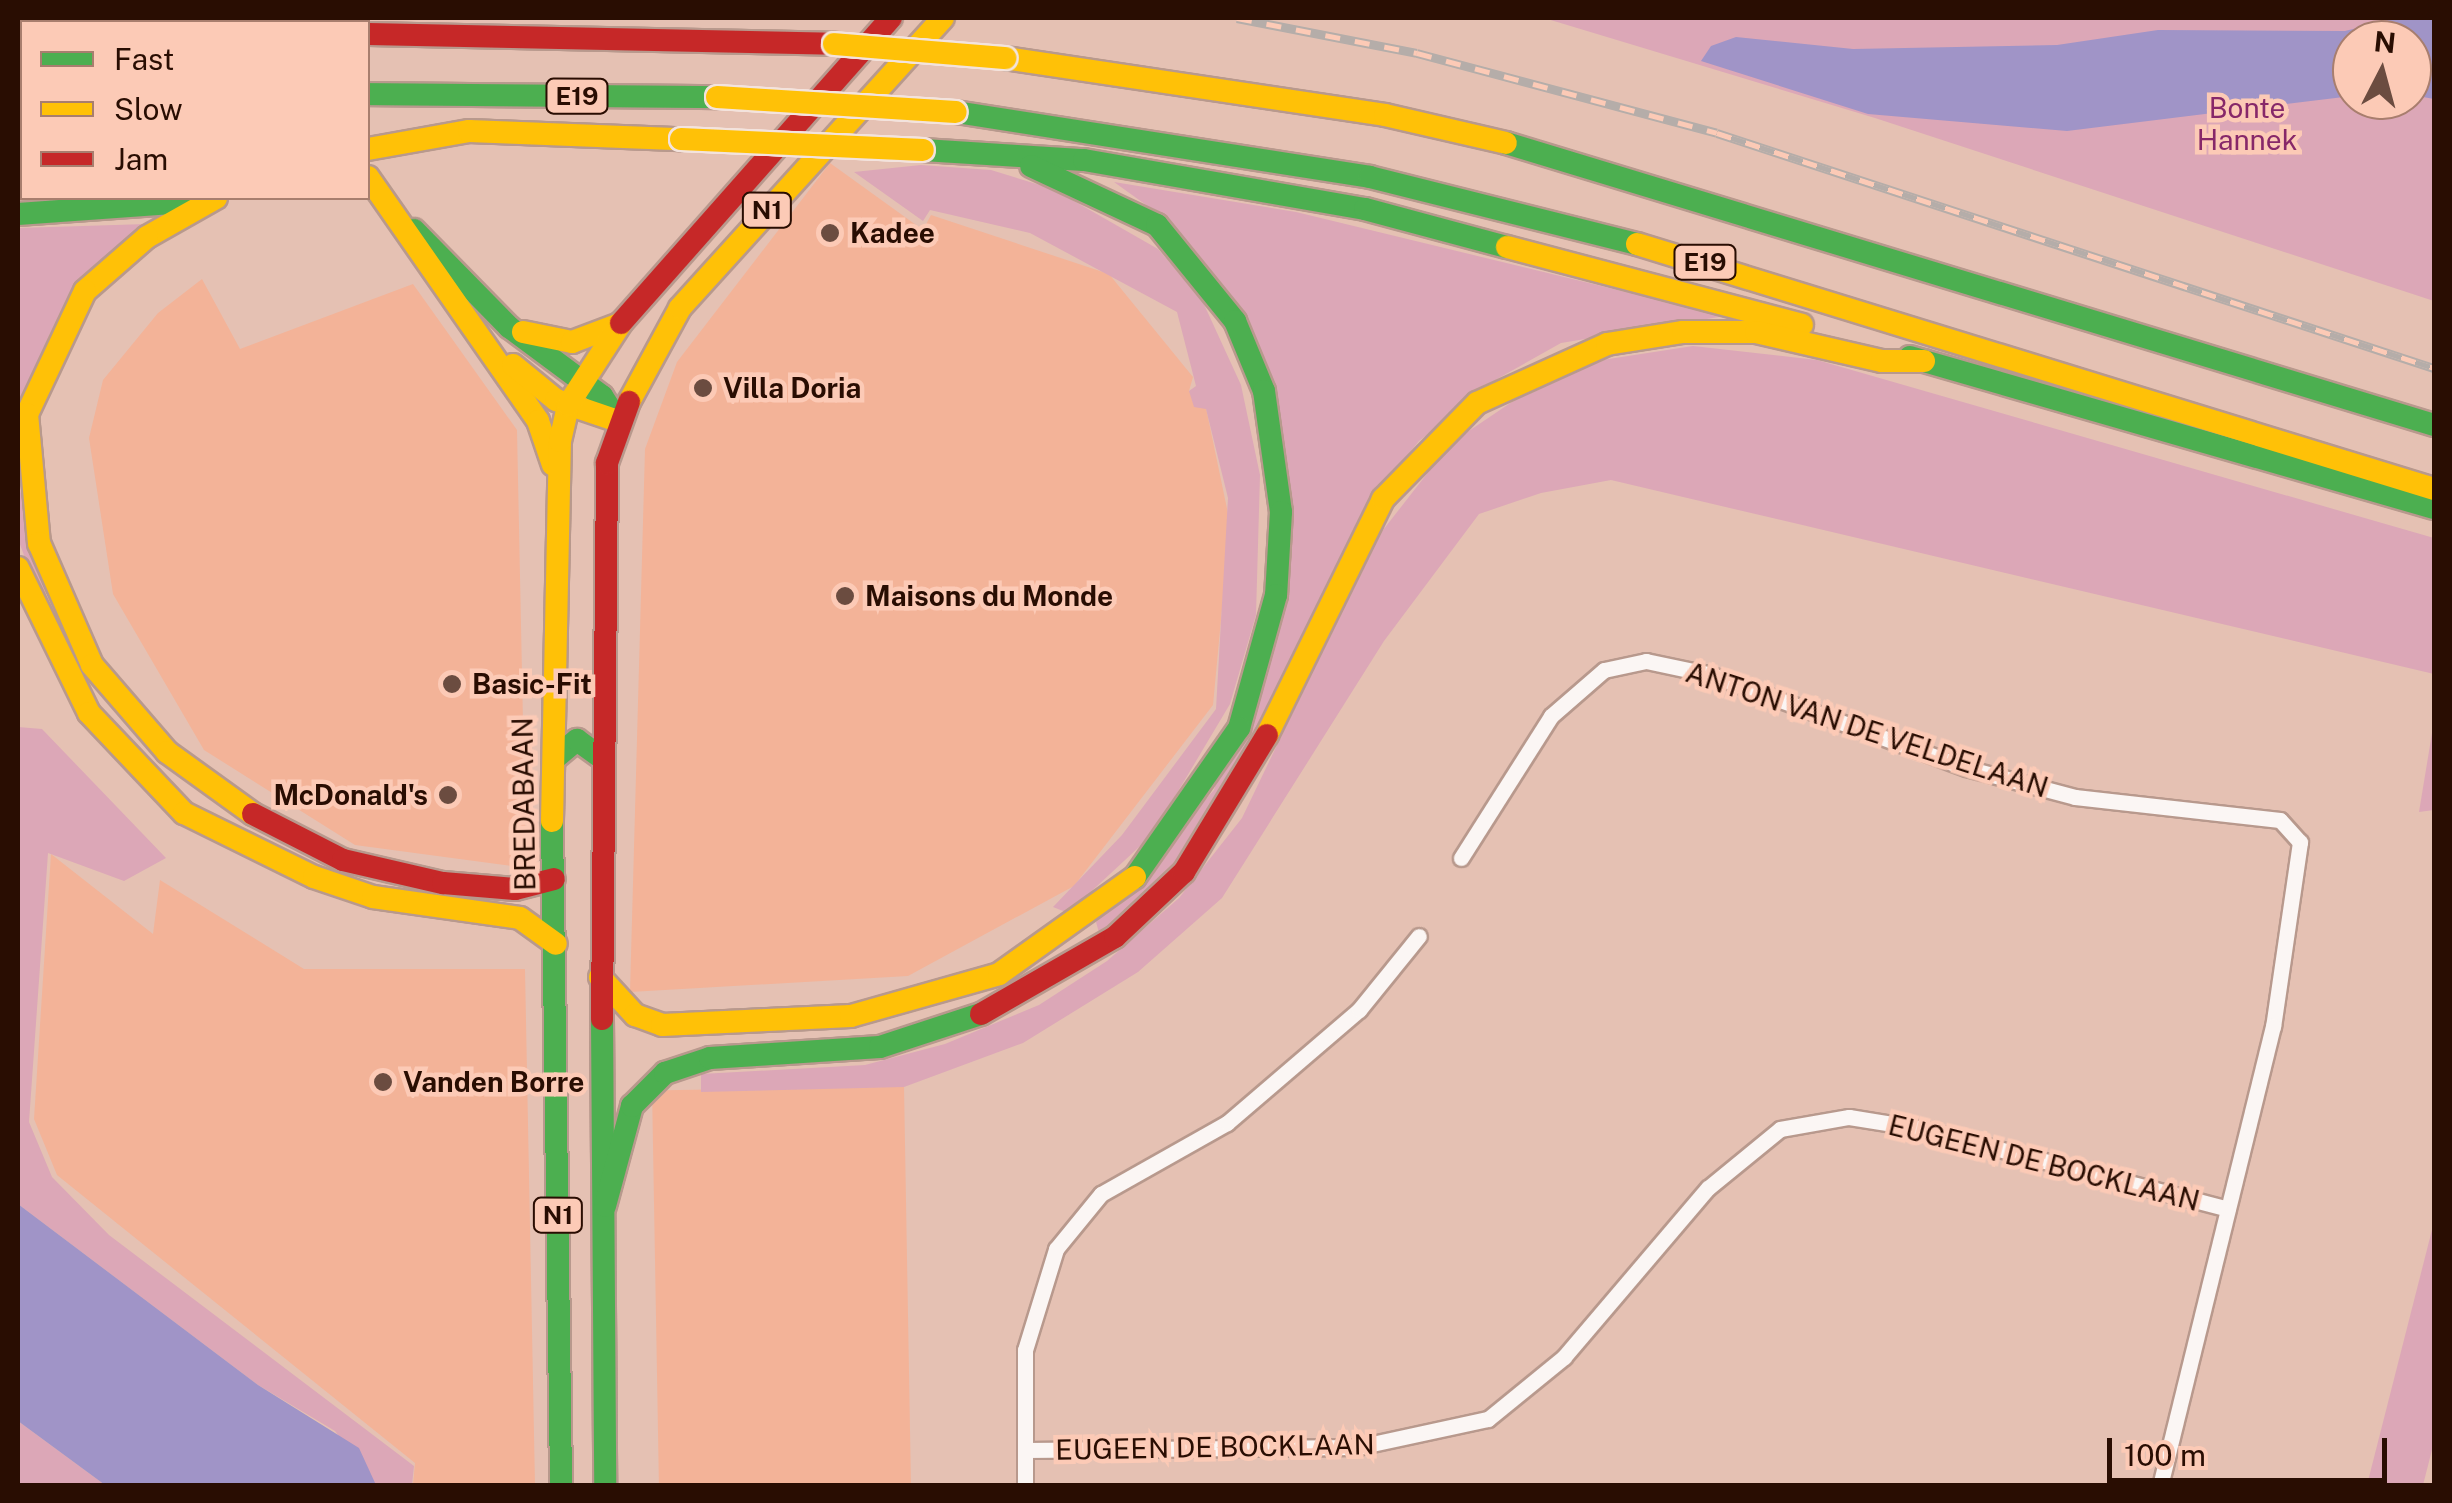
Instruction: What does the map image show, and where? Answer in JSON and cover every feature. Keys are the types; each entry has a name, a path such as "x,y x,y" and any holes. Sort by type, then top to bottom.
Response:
{"main road":[{"name":"BREDABAAN","path":"561,1486 554,879 555,473 568,405 620,324 780,138 891,18"},
{"name":"N1","path":"605,1486 600,512 618,421 680,308 943,18"},
{"name":"E19","path":"370,34 768,40 1005,58 1385,115 1584,161 2434,426"},
{"name":"E19","path":"370,94 717,97 956,112 1370,176 1588,229 1956,335 2434,489"},
{"path":"370,149 428,137 514,130 1084,160 1365,209 1582,260 2434,508"},
{"path":"600,977 635,1015 662,1025 851,1016 999,974 1114,898 1156,855 1239,728 1276,595 1281,512 1264,391 1234,321 1157,225 1062,175 982,153"},
{"path":"370,180 538,421 555,473"},
{"path":"18,214 82,216 202,200"},
{"path":"213,200 147,237 85,291 27,414 39,543 64,613 92,665 167,752 270,828 343,860 443,883 515,890 554,879"},
{"path":"397,217 509,326 581,382 618,421"},
{"path":"509,326 572,342 620,324"},
{"path":"605,1206 632,1106 664,1072 710,1058 880,1047 957,1025 1041,986 1114,937 1184,872 1234,800 1384,499 1477,403 1607,344 1683,332 1756,332 1882,362 1924,362"},
{"path":"488,344 568,405 618,421"},
{"path":"18,568 90,713 184,813 314,877 373,897 520,918 556,944"},
{"path":"554,760 577,740 600,756"}],"street":[{"path":"780,138 812,164"},
{"name":"ANTON VAN DE VELDELAAN","path":"1461,858 1551,716 1604,670 1646,661 1712,674 1966,768 2075,797 2280,820 2300,842 2273,1026 2160,1486"},
{"path":"1026,1486 1025,1350 1056,1250 1101,1194 1227,1123 1359,1010 1418,936"},
{"name":"EUGEEN DE BOCKLAAN","path":"1025,1450 1358,1447 1488,1419 1564,1357 1708,1188 1780,1129 1849,1116 1918,1128 2228,1210"}],"shaded area":[{"path":"2434,18 2434,99 2432,20 2389,20"},
{"path":"2158,30 2332,31 2332,98 2067,131 1868,114 1701,61 1711,46 1736,37 1853,49 2057,45"},
{"path":"830,163 923,230 931,215 1109,274 1193,377 1189,391 1206,408 1230,523 1213,705 1074,886 908,976 630,992 645,449 677,362"},
{"path":"202,279 240,349 413,284 517,430 526,868 355,845 204,750 113,594 89,438 103,380 158,313"},
{"path":"51,854 153,934 160,880 304,969 525,969 535,1485 413,1485 415,1463 57,1175 34,1119"},
{"path":"904,1086 911,1485 659,1486 652,1090"},
{"path":"18,1204 258,1385 359,1448 376,1485 105,1485 18,1421"}],"green space":[{"name":"Bonte Hannek","path":"1544,18 2434,18 2434,301 1875,118"},
{"path":"921,165 991,170 1053,189 1158,249 1202,300 1241,385 1260,475 1256,615 1230,704 1152,835 1068,913 1053,907 1122,835 1216,709 1228,498 1206,409 1194,407 1189,391 1196,386 1177,312 1030,233 930,210 923,221 854,172"},
{"path":"1114,182 1296,212 1725,316 1561,343 1497,379 1419,441 1368,504 1235,781 1184,856 1100,936 1096,922 1214,790 1289,514 1227,290 1167,220"},
{"path":"147,224 50,334 31,378 18,483 18,228"},
{"path":"1693,346 1817,360 2434,538 2434,674 1611,480 1541,493 1479,514 1384,641 1222,898 1138,972 1023,1043 904,1087 701,1092 701,1074 865,1065 945,1044 1039,1005 1107,961 1179,898 1242,818 1376,539 1451,443 1531,389 1602,360"},
{"path":"18,483 50,593 39,596 18,539"},
{"path":"2434,721 2434,810 2419,812"},
{"path":"18,727 42,729 166,858 124,881 48,853 29,1122 52,1177 109,1235 414,1466 412,1485 376,1485 335,1431 258,1385 18,1204"},
{"path":"2434,1222 2434,1442 2423,1485 2367,1485"},
{"path":"18,1421 105,1485 18,1485"}],"railway":[{"path":"1237,18 1417,53 1717,133 2434,368"}],"traffic: fast":[{"path":"105,18 125,20"},
{"path":"370,94 717,97"},
{"path":"956,112 1370,177 1637,244"},
{"path":"1506,143 2434,425"},
{"path":"923,150 1084,160 1365,209 1507,247"},
{"path":"1031,166 1157,225 1235,321 1264,391 1281,512 1276,595 1239,728 1135,877"},
{"path":"18,214 200,201"},
{"path":"414,230 509,327 602,396 618,421"},
{"path":"1910,357 2434,508"},
{"path":"554,759 577,740 599,756"},
{"path":"552,821 561,1486"},
{"path":"605,1206 632,1106 665,1073 710,1058 880,1047 981,1014"},
{"path":"602,1019 605,1486"}],"traffic: slow":[{"path":"629,402 680,308 943,18"},
{"path":"834,44 1005,58"},
{"path":"1005,58 1385,115 1506,143"},
{"path":"717,97 956,112"},
{"path":"370,149 469,131 681,139"},
{"path":"681,139 923,150"},
{"path":"370,180 538,421 553,465"},
{"path":"212,200 147,237 85,291 27,414 39,543 92,665 167,752 253,814"},
{"path":"1637,244 2434,489"},
{"path":"1507,247 1802,325"},
{"path":"552,821 560,441 568,405 621,323"},
{"path":"523,332 572,342 620,324"},
{"path":"1267,735 1383,499 1477,403 1607,344 1683,332 1756,332 1882,361 1924,361"},
{"path":"513,365 556,400 618,421"},
{"path":"18,568 89,713 184,813 314,877 373,897 520,918 556,944"},
{"path":"600,977 635,1015 662,1025 851,1016 999,974 1135,877"}],"traffic: jam":[{"path":"621,323 891,18"},
{"path":"370,34 834,44"},
{"path":"602,1019 607,463 629,402"},
{"path":"981,1014 1115,937 1184,872 1267,735"},
{"path":"253,814 343,860 443,883 515,889 554,879"}],"place":[{"name":"Kadee","path":"830,233"},
{"name":"Villa Doria","path":"703,388"},
{"name":"Maisons du Monde","path":"845,596"},
{"name":"Basic-Fit","path":"452,684"},
{"name":"McDonald's","path":"448,795"},
{"name":"Vanden Borre","path":"383,1082"}]}
